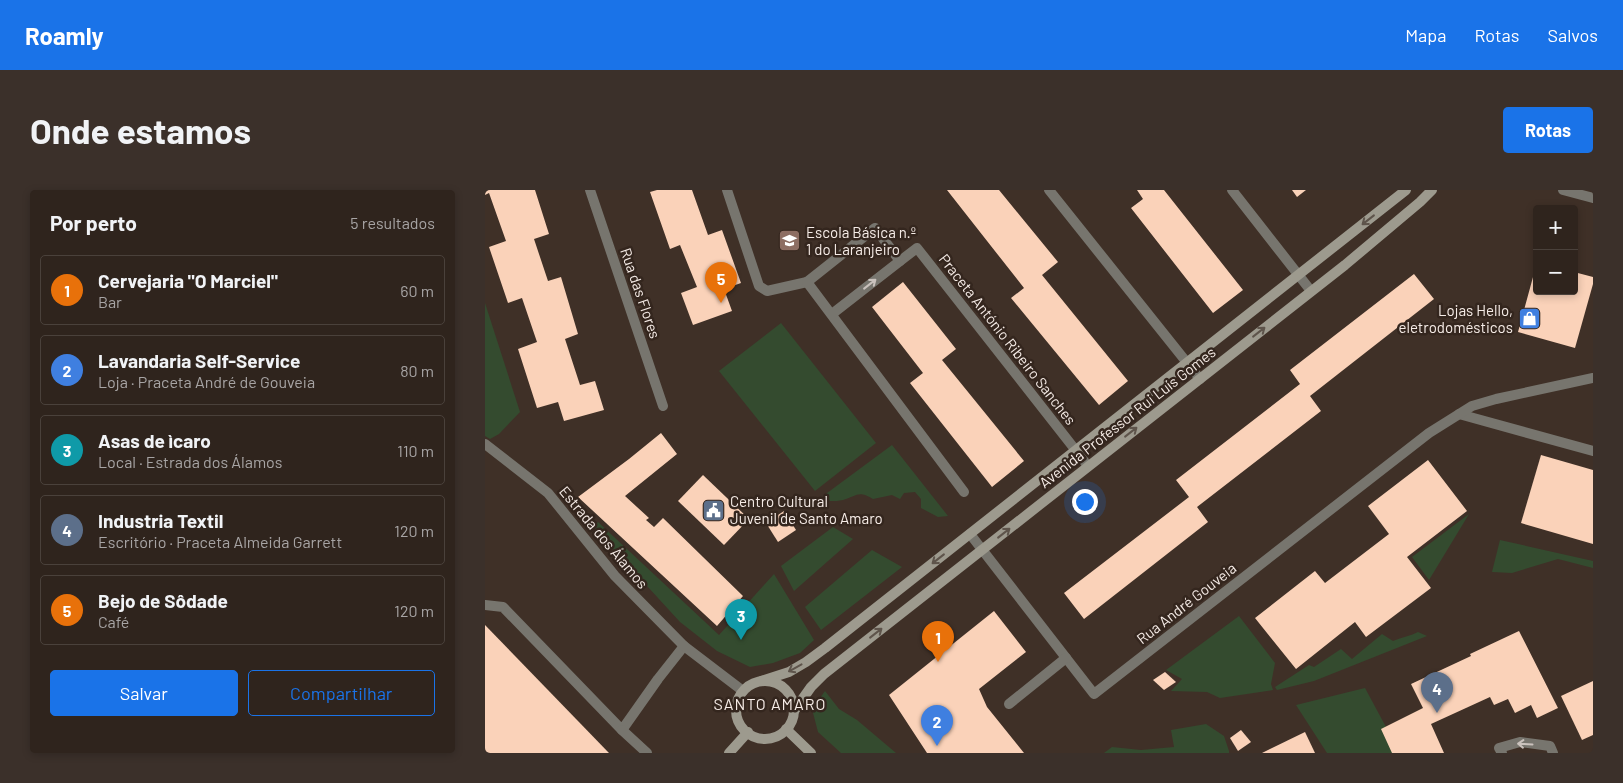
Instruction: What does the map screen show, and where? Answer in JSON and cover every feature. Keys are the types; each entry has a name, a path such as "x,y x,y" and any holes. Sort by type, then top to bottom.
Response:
{"main road":[{"name":"Avenida Professor Rui Luís Gomes","path":"761,681 789,672 825,648 1406,190"},
{"name":"Avenida Professor Rui Luís Gomes","path":"794,711 811,688 825,674 1311,291 1421,202 1433,190"},
{"path":"761,681 771,681 785,688 793,702 794,711 792,721 787,729 778,735 767,738 757,737 747,732 741,726 736,708 738,699 743,691 751,684 761,681"},
{"path":"787,729 811,753"},
{"path":"729,753 747,732"}],"street":[{"name":"Rua das Flores","path":"591,190 663,406"},
{"path":"727,190 759,286 767,291 807,282 875,228 900,261"},
{"path":"1049,190 1200,379"},
{"path":"1231,190 1311,291"},
{"path":"1563,190 1593,198"},
{"name":"Praceta António Ribeiro Sanches","path":"832,314 917,248 1088,466"},
{"path":"807,282 964,492"},
{"path":"1459,414 1472,406 1496,399 1593,378"},
{"path":"1459,414 1593,451"},
{"name":"Rua André Gouveia","path":"970,534 1094,694 1429,433 1459,414"},
{"name":"Estrada dos Álamos","path":"485,444 548,493 615,576 684,646 743,691"},
{"path":"485,605 503,607 647,753"},
{"path":"623,730 658,679 684,646"},
{"path":"1009,704 1066,658"},
{"path":"1501,753 1499,748 1520,742 1549,746 1553,753"}],"green space":[{"path":"485,303 520,412 499,434 490,439 485,436"},
{"path":"781,323 876,443 815,491 719,371"},
{"path":"892,445 948,516 938,517 921,508 921,499 915,492 904,493 900,499 892,495 873,499 861,494 843,500 830,501 823,496"},
{"path":"1469,514 1429,580 1412,557"},
{"path":"598,522 719,635 774,574 814,640 800,653 773,663 750,667 717,651 680,622 593,527"},
{"path":"833,527 853,539 794,591 781,566"},
{"path":"1500,540 1593,561 1593,568 1558,559 1512,573 1492,572"},
{"path":"872,550 902,567 821,630 805,607"},
{"path":"1239,616 1275,663 1271,684 1273,690 1220,698 1207,692 1171,691 1182,679 1166,670"},
{"path":"1418,632 1427,636 1314,681 1277,690 1275,687 1309,665 1314,667 1341,649 1352,659 1382,634 1393,641"},
{"path":"1365,688 1400,753 1327,753 1296,705"},
{"path":"825,691 839,709 857,720 896,753 841,753 818,732 812,709"},
{"path":"1206,724 1224,736 1229,753 1104,753 1112,747 1141,750 1174,747 1171,730"}],"building":[{"path":"485,190 535,190 549,234 534,239 548,281 561,277 578,334 565,339 580,385 595,381 604,410 564,421 558,402 537,408 518,349 537,342 522,298 508,303 489,247 506,241 489,193 485,195"},
{"path":"657,190 692,190 708,235 722,230 741,283 724,289 732,311 693,325 681,293 697,287 680,245 670,249 650,192"},
{"path":"947,190 999,190 1058,262 1042,275 1128,381 1099,405 1011,298 1024,288"},
{"path":"1137,190 1164,190 1243,290 1213,313 1131,208 1143,199"},
{"path":"1292,190 1306,190 1297,197"},
{"path":"1578,273 1593,277 1593,284 1575,348 1518,332 1533,277 1533,295 1578,295"},
{"path":"1414,274 1434,299 1310,396 1321,411 1197,507 1208,522 1084,619 1064,593 1189,497 1176,480 1300,384 1290,370"},
{"path":"903,282 956,349 942,360 1024,461 992,487 910,383 923,373 872,307"},
{"path":"661,433 677,454 625,496 649,518 646,520 654,527 663,518 743,596 717,626 578,497"},
{"path":"1541,455 1593,470 1593,544 1521,523"},
{"path":"1428,460 1467,511 1407,557 1431,588 1366,637 1355,622 1296,669 1255,618 1315,571 1325,583 1389,534 1368,506"},
{"name":"Centro Cultural Juvenil de Santo Amaro","path":"703,475 749,519 724,545 678,501"},
{"path":"784,511 796,530 778,542 766,523"},
{"path":"994,611 1026,652 979,689 987,707 1024,753 927,753 889,695"},
{"path":"485,625 609,753 485,753"},
{"path":"1519,631 1558,708 1537,718 1531,705 1515,713 1508,699 1494,705 1490,697 1431,724 1444,753 1392,753 1381,729 1423,708 1411,684"},
{"path":"1165,672 1176,682 1164,690 1153,680"},
{"path":"1593,681 1593,735 1582,740 1561,696"},
{"path":"1241,730 1251,742 1238,751 1230,738"},
{"path":"1305,732 1315,753 1262,753"}],"place":[{"name":"Escola Básica n.º 1 do Laranjeiro","path":"790,241"},
{"name":"Bejo de Sôdade","path":"721,303"},
{"name":"Lojas Hello, eletrodomésticos","path":"1529,319"},
{"name":"Centro Cultural Juvenil de Santo Amaro","path":"714,510"},
{"name":"Asas de ìcaro","path":"741,640"},
{"name":"Cervejaria \"O Marciel\"","path":"938,662"},
{"name":"Industria Textil","path":"1437,713"},
{"name":"Lavandaria Self-Service","path":"937,746"}],"district":[{"name":"SANTO AMARO","path":"770,703"}]}
